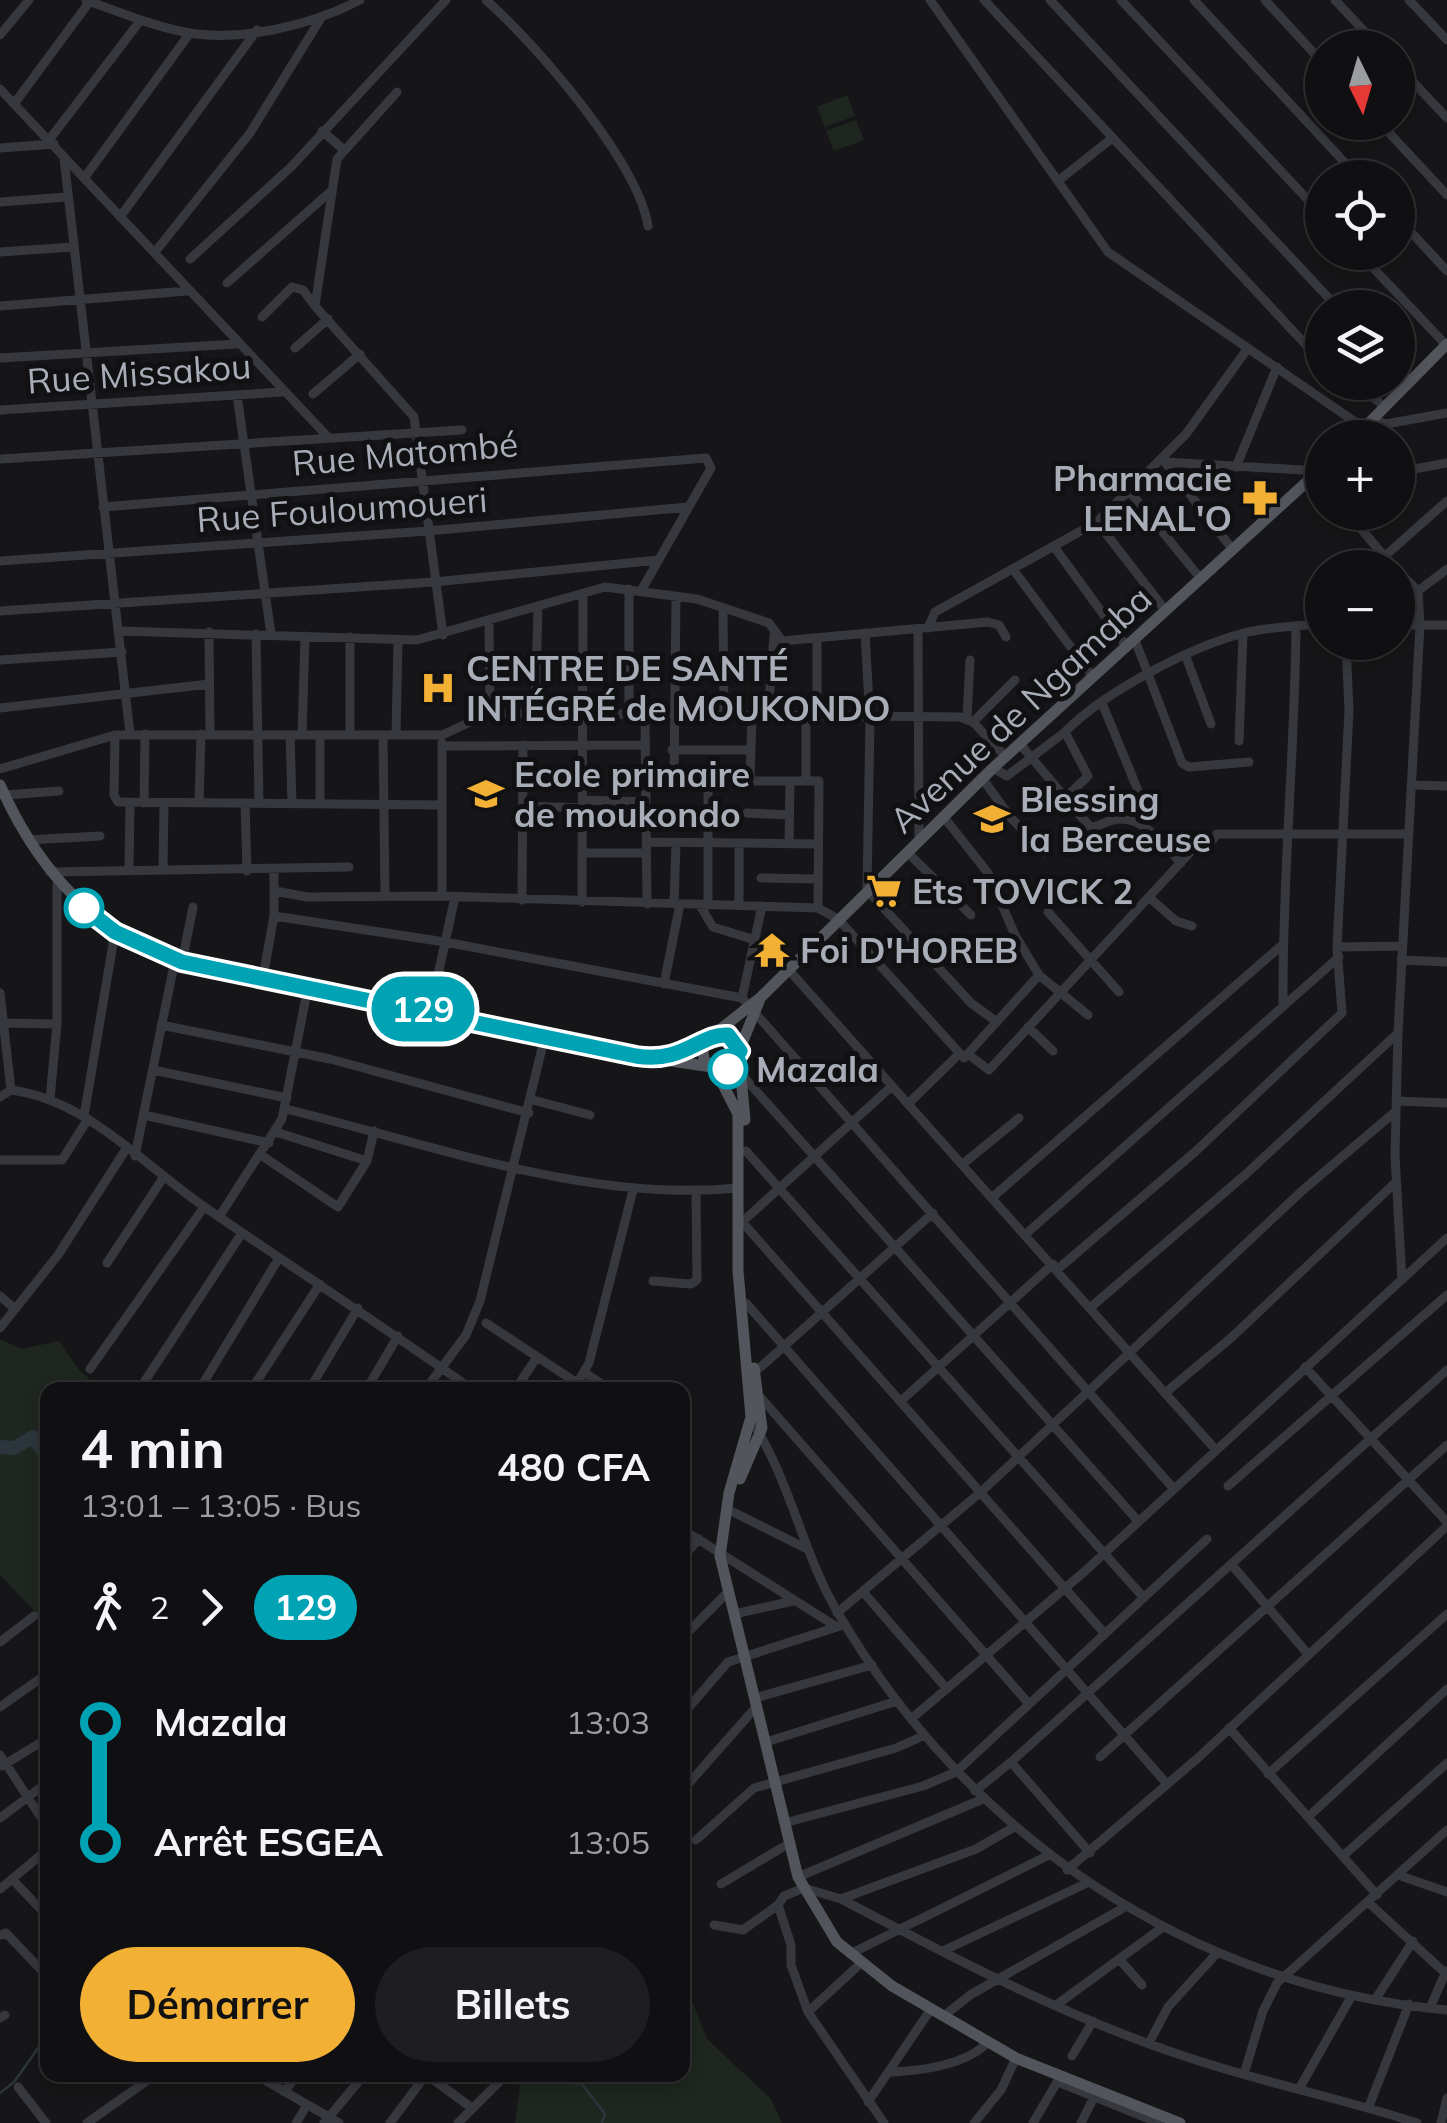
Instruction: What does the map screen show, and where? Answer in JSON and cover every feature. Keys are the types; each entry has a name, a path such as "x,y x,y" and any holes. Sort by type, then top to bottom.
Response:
{"main road":[{"path":"1415,376 1444,350"},
{"path":"1371,420 1390,400"},
{"name":"Avenue de Ngamaba","path":"709,1040 761,997 1005,756 1305,488"},
{"path":"2,790 28,840 54,877 115,932 178,961 652,1058 730,1068 739,1053"},
{"name":"Avenue de Ngamaba","path":"739,1053 748,1005"},
{"path":"652,1058 678,1055 709,1040 732,1038 739,1053 746,1151 746,1302 760,1398 728,1508 720,1556 788,1844 801,1882 824,1924 850,1954 931,2009 1016,2058 1180,2123"},
{"path":"709,1040 704,1058 737,1108 738,1270 755,1419 761,1436 728,1508"}],"street":[{"path":"0,36 30,0"},
{"path":"328,436 236,344 155,252 5,96 88,1 140,21 190,33 256,30 321,18 360,0"},
{"path":"190,259 290,167 446,0"},
{"path":"486,0 609,143 636,184 648,226"},
{"path":"984,0 1305,344"},
{"path":"1050,0 1321,290"},
{"path":"1121,0 1305,198"},
{"path":"1194,0 1342,160"},
{"path":"1265,0 1305,44"},
{"path":"1335,0 1363,30"},
{"path":"1408,0 1447,40"},
{"path":"933,1 1108,252 1352,420"},
{"path":"155,252 250,133 321,18"},
{"path":"0,148 52,142 140,21"},
{"path":"120,216 256,30"},
{"path":"85,177 190,33"},
{"path":"1415,84 1447,118"},
{"path":"315,306 330,192 342,150 397,92"},
{"path":"322,132 342,150"},
{"path":"1058,181 1111,139"},
{"path":"1397,140 1447,195"},
{"path":"64,158 130,734"},
{"path":"226,283 330,192"},
{"path":"0,202 67,197"},
{"path":"1415,236 1447,271"},
{"path":"0,252 73,247"},
{"path":"1374,270 1444,350"},
{"path":"262,317 296,286 411,410 443,635"},
{"path":"0,306 187,291"},
{"path":"295,348 328,320"},
{"path":"0,358 236,344"},
{"path":"919,839 923,628 935,612 1015,572 1097,522 1164,461 1248,348"},
{"path":"312,394 360,354"},
{"path":"1236,466 1277,367"},
{"name":"Rue Missakou","path":"0,410 282,392"},
{"path":"237,395 272,634"},
{"path":"1376,400 1384,406"},
{"path":"1408,420 1447,413"},
{"path":"0,458 462,430"},
{"name":"Rue Matombé","path":"103,506 702,457 711,462 688,507"},
{"path":"1164,461 1305,473"},
{"path":"1164,461 1233,550"},
{"path":"1415,469 1447,462"},
{"path":"1130,492 1201,579"},
{"path":"1391,550 1447,501"},
{"path":"641,591 688,507"},
{"name":"Rue Fouloumoueri","path":"0,560 428,531 688,507"},
{"path":"1097,522 1166,611"},
{"path":"1362,530 1379,550"},
{"path":"1055,548 1131,644 1186,766 1249,762"},
{"path":"0,611 434,582 659,560"},
{"path":"1418,591 1447,570"},
{"path":"1015,572 1093,677"},
{"path":"120,631 350,637 398,642 443,635 605,587 629,589 676,596 769,623 774,636 768,716"},
{"path":"1402,1280 1396,1106 1420,625 1415,588"},
{"path":"629,589 629,714"},
{"path":"582,902 583,594"},
{"path":"674,782 676,596"},
{"path":"536,713 538,608"},
{"path":"724,608 724,715"},
{"path":"489,622 490,713"},
{"path":"774,636 782,640 818,638 995,623 1006,637"},
{"path":"993,768 1007,776 1102,703 1186,657 1244,633 1305,625"},
{"path":"1415,625 1447,625"},
{"path":"1283,1005 1282,945 1296,626"},
{"path":"198,803 209,684 208,632"},
{"path":"865,633 867,890 970,1002 997,1022"},
{"path":"1239,740 1244,633"},
{"path":"256,634 259,802"},
{"path":"302,735 306,636"},
{"path":"350,637 350,735"},
{"path":"806,781 818,638"},
{"path":"396,736 398,642"},
{"path":"0,660 122,652"},
{"path":"1186,657 1210,724"},
{"path":"970,660 970,720"},
{"path":"902,1400 1328,1031 1344,1007 1338,952 1349,711 1347,660"},
{"path":"970,720 1014,680"},
{"path":"0,708 209,684"},
{"path":"1064,702 1087,714"},
{"path":"1102,703 1139,793"},
{"path":"442,741 490,713 919,717 970,720 1005,756"},
{"path":"646,714 647,904"},
{"path":"750,782 752,715"},
{"path":"1065,732 1088,774 1065,798"},
{"path":"0,769 130,734 383,735 523,746 645,745"},
{"path":"144,803 145,734"},
{"path":"115,735 114,795 118,802 442,804"},
{"path":"290,735 292,804"},
{"path":"320,735 320,804"},
{"path":"383,735 385,896"},
{"path":"442,741 442,896"},
{"path":"1020,744 1090,827 1114,820 1142,825 1181,863"},
{"path":"522,900 523,746"},
{"path":"672,750 750,750"},
{"path":"982,778 1011,818 1045,853"},
{"path":"646,781 819,781 818,908"},
{"path":"708,782 704,904 713,927 755,940"},
{"path":"789,844 790,782"},
{"path":"1412,785 1447,786"},
{"path":"2,790 59,791"},
{"path":"246,802 247,871"},
{"path":"523,806 645,802"},
{"path":"163,870 164,803"},
{"path":"129,869 130,804"},
{"path":"747,814 790,814"},
{"path":"943,816 988,873 1015,934 1039,974 1088,1015"},
{"path":"275,891 307,897 442,896 818,908 838,919 964,1055 988,1070 1195,847 1223,832 1409,834"},
{"path":"28,840 100,836"},
{"path":"583,853 676,843 818,844"},
{"path":"664,984 677,904 676,843"},
{"path":"739,844 739,905"},
{"path":"906,852 971,915"},
{"path":"50,1099 58,1024 54,877 129,869 247,871 348,867"},
{"path":"263,977 274,916 274,869"},
{"path":"762,878 818,878"},
{"path":"430,1010 455,897"},
{"path":"1150,898 1176,921 1192,926"},
{"path":"748,1005 762,906"},
{"path":"0,1328 58,1255 130,1152 144,1115 161,1026 193,907"},
{"path":"1048,912 1119,992"},
{"path":"274,916 445,942 664,984 748,1005 1173,1488"},
{"path":"0,1160 62,1160 86,1118 115,932"},
{"path":"994,1196 1282,945"},
{"path":"1026,1233 1338,952 1402,946"},
{"path":"1401,960 1447,962"},
{"path":"788,968 994,1196 1215,1450"},
{"path":"908,1104 964,1055 1039,974"},
{"path":"218,1217 276,1132 286,1104 308,987"},
{"path":"0,993 11,1090"},
{"path":"3,1023 58,1024"},
{"path":"161,1026 297,1052 528,1114"},
{"path":"1028,1027 1053,1051"},
{"path":"1091,1307 1246,1174 1398,1033"},
{"path":"431,1382 474,1318 532,1100 545,1036"},
{"path":"153,1070 374,1130 633,1190 696,1192 738,1188"},
{"path":"742,1075 1138,1521"},
{"path":"892,1086 743,1223 1105,1634"},
{"path":"0,1097 11,1090 50,1099 86,1118 218,1217 358,1308 461,1382"},
{"path":"532,1100 590,1115"},
{"path":"838,1612 904,1561 982,1491 1396,1106 1447,1103"},
{"path":"144,1115 269,1143"},
{"path":"964,1164 1019,1118"},
{"path":"260,1154 336,1207 366,1161 374,1130"},
{"path":"276,1132 366,1161"},
{"path":"746,1151 1144,1598"},
{"path":"107,1263 163,1178"},
{"path":"1165,1392 1232,1337 1396,1182"},
{"path":"578,1382 584,1372 633,1190"},
{"path":"653,1281 691,1284 697,1280 696,1192"},
{"path":"90,1370 204,1207"},
{"path":"754,1373 933,1213"},
{"path":"144,1382 242,1233"},
{"path":"911,1719 1066,1588 1447,1238"},
{"path":"205,1382 280,1258"},
{"path":"256,1382 320,1284"},
{"path":"1228,1486 1447,1295"},
{"path":"0,1296 15,1309"},
{"path":"746,1302 1167,1784"},
{"path":"314,1382 358,1308"},
{"path":"486,1323 569,1382"},
{"path":"371,1382 398,1336"},
{"path":"521,1382 536,1356"},
{"path":"1067,1870 1229,1728 1447,1524 1305,1367"},
{"path":"975,1791 1447,1370"},
{"path":"584,1372 598,1382"},
{"path":"760,1398 1029,1704"},
{"path":"755,1419 841,1626"},
{"path":"761,1436 774,1466"},
{"path":"1100,1757 1447,1445"},
{"path":"728,1508 807,1550"},
{"path":"690,1534 720,1556 841,1626 924,1736 984,1800 1067,1870 1125,1908 1217,1952 1284,1978 1351,1997 1447,2010"},
{"path":"690,1548 698,1539"},
{"path":"784,1823 923,1786 956,1772 1207,1540"},
{"path":"1231,1564 1308,1653"},
{"path":"690,1630 728,1591"},
{"path":"864,1593 946,1690"},
{"path":"734,1614 793,1600"},
{"path":"1268,1774 1447,1614"},
{"path":"0,1642 34,1616"},
{"path":"690,1706 728,1662 841,1626"},
{"path":"690,1782 756,1702 872,1665"},
{"path":"0,1707 40,1679"},
{"path":"1308,1817 1447,1690"},
{"path":"766,1742 898,1702"},
{"path":"1229,1728 1343,1856 1373,1899 1446,1971 1430,2008"},
{"path":"696,1840 754,1788 896,1748 924,1736"},
{"path":"40,1742 2,1762 40,1816"},
{"path":"1010,1762 1090,1853"},
{"path":"1343,1856 1447,1763"},
{"path":"0,1818 40,1788"},
{"path":"714,1924 743,1930 778,1905 801,1882 984,1800"},
{"path":"841,1899 976,1848 1014,1827"},
{"path":"1244,2074 1262,2010 1284,1978 1447,1830"},
{"path":"721,1884 788,1844"},
{"path":"0,1889 40,1856"},
{"path":"850,1954 1049,1856"},
{"path":"1400,1876 1447,1892"},
{"path":"12,1879 40,1909"},
{"path":"801,1882 998,1979 1149,2043 1417,2123"},
{"path":"945,1950 1086,1883"},
{"path":"778,1905 791,1945 791,1965 808,2012 884,2123"},
{"path":"944,2016 998,1979 1125,1908"},
{"path":"1059,2003 1163,1927"},
{"path":"0,1935 6,1934 40,1969"},
{"path":"1375,2000 1412,1941"},
{"path":"1149,2043 1168,2007 1217,1952"},
{"path":"1120,1960 1142,1985"},
{"path":"808,2012 861,1963"},
{"path":"1299,2089 1351,1997"},
{"path":"1368,2106 1409,2004"},
{"path":"868,2102 931,2009"},
{"path":"1072,2056 1093,2021"},
{"path":"890,2072 950,2062 980,2050 988,2042"},
{"path":"974,2123 1001,2090 1016,2058"},
{"path":"1033,2123 1060,2078 1094,2098 1159,2123"},
{"path":"87,2123 144,2082"},
{"path":"268,2082 326,2120 339,2123"},
{"path":"284,2092 292,2082"},
{"path":"326,2120 358,2082"},
{"path":"390,2123 421,2082"},
{"path":"436,2082 472,2108"},
{"path":"458,2123 498,2082"},
{"path":"18,2087 46,2123"},
{"path":"1081,2123 1094,2098"},
{"path":"1441,2123 1447,2098"},
{"path":"296,2123 307,2106"},
{"path":"1378,2123 1384,2112"}],"shaded area":[{"path":"847,95 855,116 825,127 817,107"},
{"path":"856,120 864,140 834,151 826,131"},
{"path":"0,1339 21,1349 59,1341 79,1370 93,1382 40,1382 40,1617 0,1575"},
{"path":"690,1996 707,2039 770,2098 782,2123 515,2123 520,2086 516,2082 690,2082"}],"waterway":[{"path":"0,1447 14,1448 33,1437 40,1446"},
{"path":"0,2093 14,2082 40,2045"},
{"path":"558,2082 582,2084 605,2114 602,2123"}],"bus line":[{"name":"129","path":"84,908 115,932 182,962 430,1010 636,1056 678,1055 706,1044 717,1034 728,1035 740,1051 737,1061 728,1069"}],"place":[{"name":"Pharmacie LENAL'O","path":"1260,498"},
{"name":"CENTRE DE SANTÉ INTÉGRÉ de MOUKONDO","path":"438,688"},
{"name":"Ecole primaire de moukondo","path":"486,794"},
{"name":"Blessing la Berceuse","path":"992,819"},
{"name":"Ets TOVICK 2","path":"884,891"},
{"name":"Foi D'HOREB","path":"772,950"},
{"name":"Mazala","path":"728,1069"}]}
